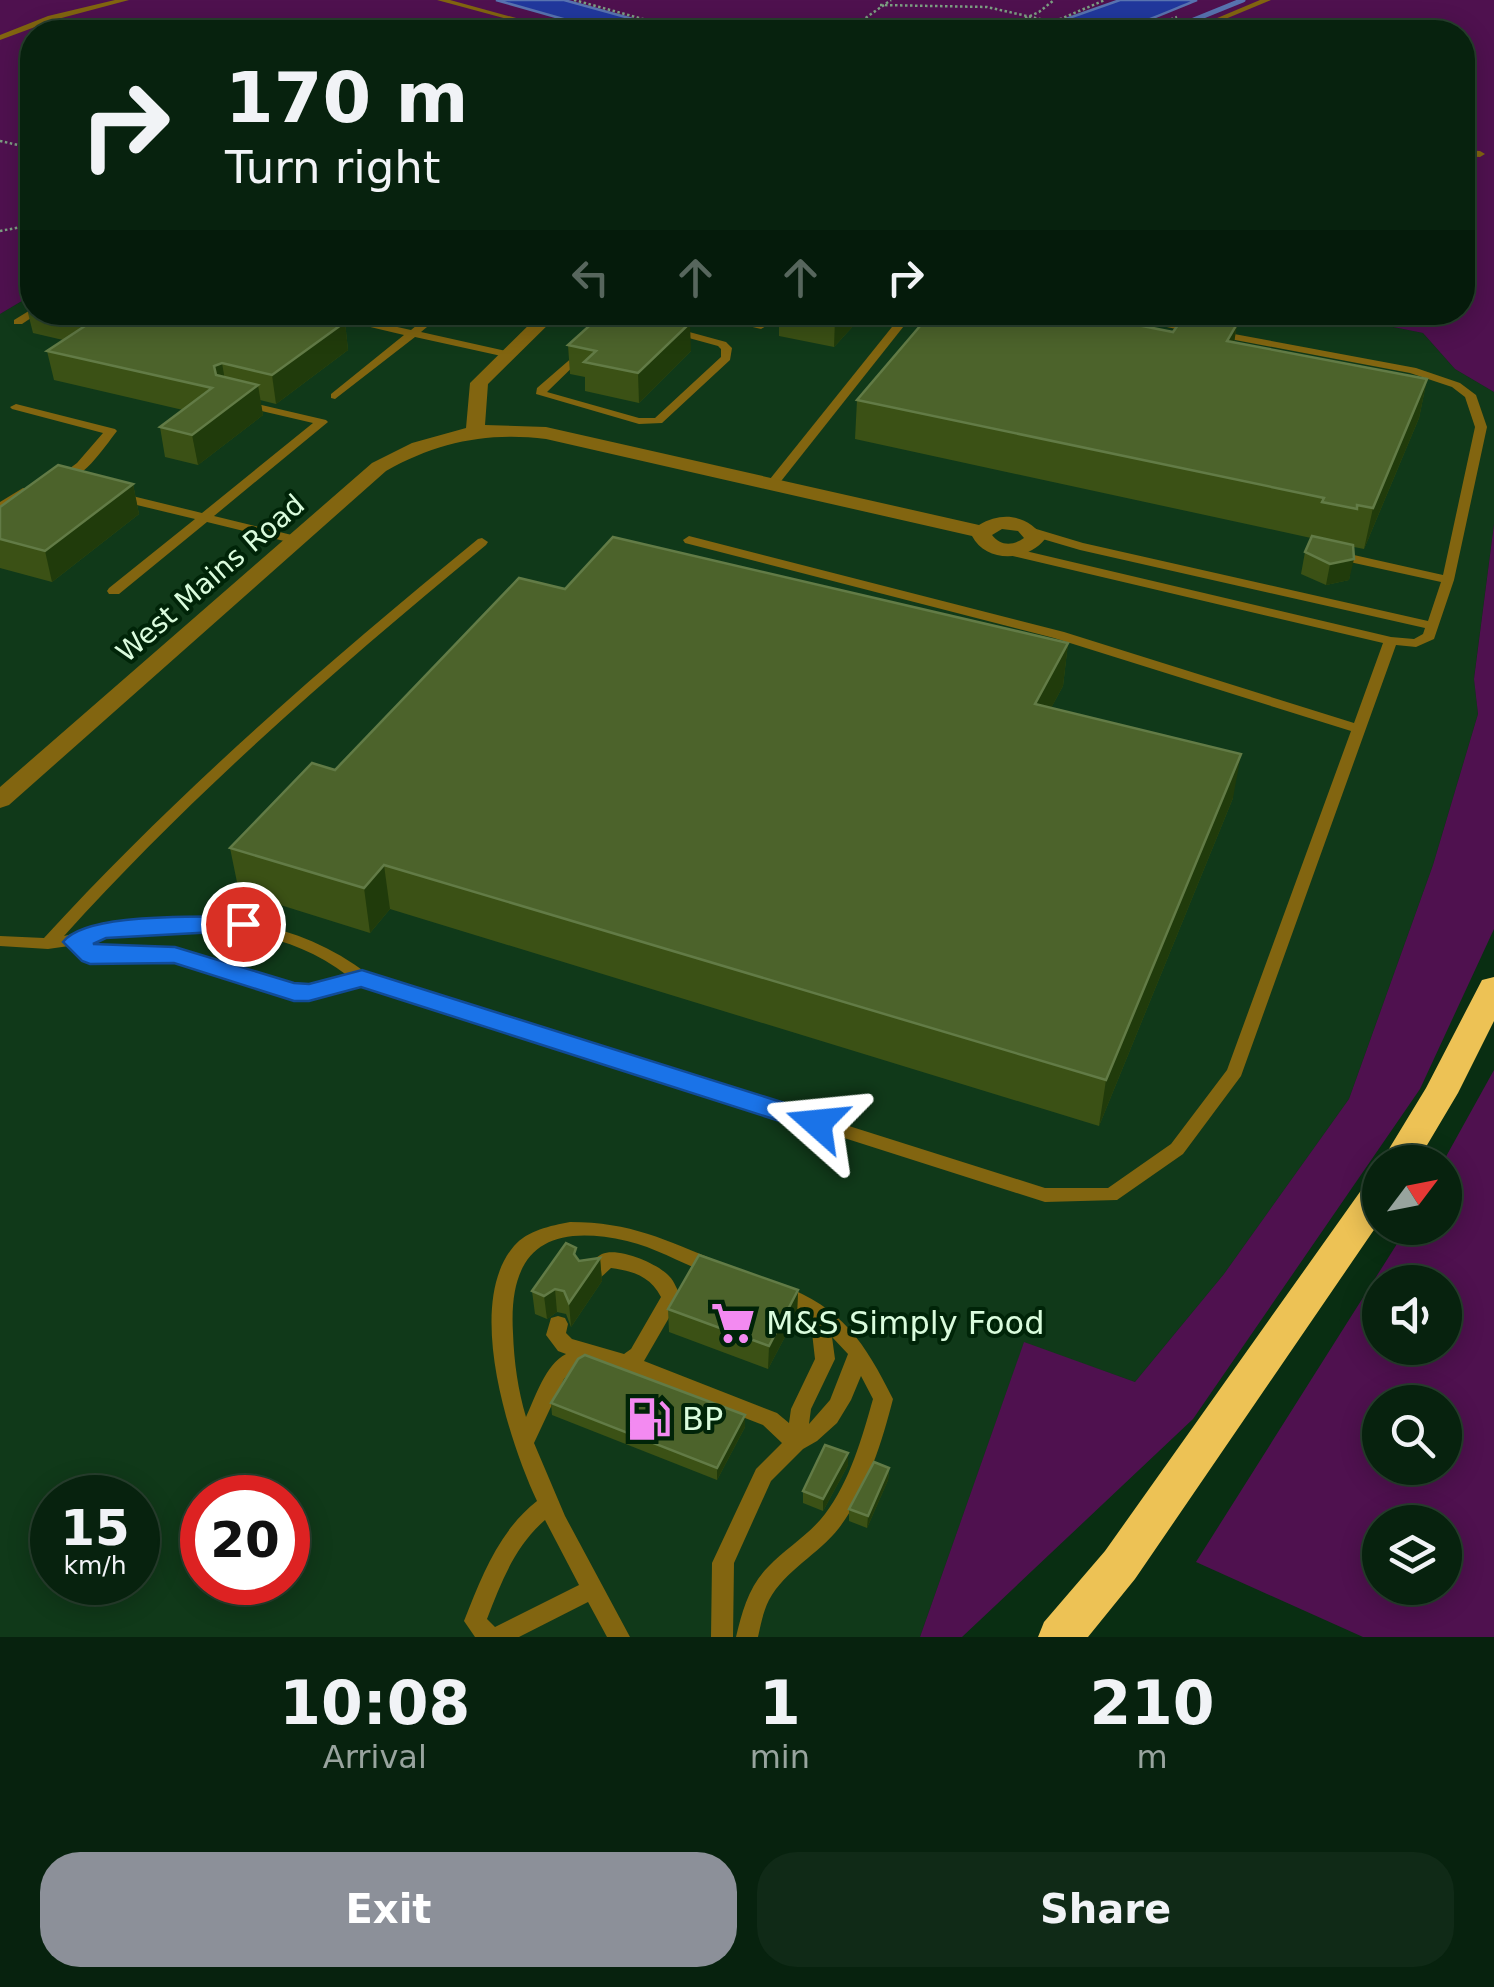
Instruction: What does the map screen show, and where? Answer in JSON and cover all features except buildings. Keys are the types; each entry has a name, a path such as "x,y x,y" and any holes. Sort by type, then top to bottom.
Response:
{"highway":[{"path":"1409,1145 1494,988"},
{"path":"1060,1637 1120,1565 1362,1218"}],"street":[{"path":"474,430 479,382 538,325"},
{"name":"West Mains Road","path":"2,795 378,466 408,450 474,430 546,432 982,532"},
{"path":"1009,522 1033,532 1035,540 1025,548 1000,549 985,542 982,532 992,524 1009,522"}],"lane":[{"path":"46,20 125,0"},
{"path":"441,0 517,20"},
{"path":"1217,20 1266,0"},
{"path":"1475,154 1480,154"},
{"path":"372,325 506,354"},
{"path":"336,396 424,325"},
{"path":"592,342 542,394 639,421 658,421 726,358 727,348 647,325"},
{"path":"756,325 761,326"},
{"path":"774,482 900,325"},
{"path":"1000,549 1391,641 1423,641 1433,626 1448,580 1481,427 1470,395 1436,376 1412,370 1171,325"},
{"path":"621,336 676,332"},
{"path":"114,591 322,422 226,399"},
{"path":"16,407 111,431 81,466 59,482"},
{"path":"44,478 77,486"},
{"path":"0,507 29,488"},
{"path":"114,495 296,540"},
{"path":"1033,532 1433,626"},
{"path":"690,540 1042,630 1359,729"},
{"path":"48,944 118,864 326,670 482,542"},
{"path":"1325,553 1448,580"},
{"path":"0,941 75,942 102,930 232,922 335,954 362,978 1044,1195 1111,1195 1178,1149 1235,1072 1391,641"},
{"path":"75,942 90,955 175,955 294,992 309,992 362,978"},
{"path":"619,1637 548,1505 514,1414 502,1354 503,1290 512,1260 528,1243 550,1234 581,1229 624,1232 726,1272"},
{"path":"589,1276 607,1260 655,1273 667,1284 671,1298 638,1355 626,1363"},
{"path":"748,1637 762,1586 831,1524 875,1433 884,1398 859,1352 819,1312 760,1284"},
{"path":"796,1443 800,1410 826,1359 819,1312"},
{"path":"558,1324 556,1335 565,1345 626,1363 770,1419 796,1443"},
{"path":"722,1637 723,1563 763,1476 796,1443 820,1431 831,1417 849,1384 859,1352"},
{"path":"524,1442 557,1374 566,1363 586,1354"},
{"path":"489,1637 475,1621 502,1553 524,1522 548,1505"},
{"path":"497,1637 593,1589"}],"path":[{"path":"574,0 646,20"},
{"path":"862,20 891,0"},
{"path":"1018,20 1039,12 1054,0"},
{"path":"1052,20 1105,0"},
{"path":"880,5 966,6 1030,14 1046,20"}],"shaded area":[{"path":"0,0 1494,0 1494,392 1455,369 1423,333 1383,325 1475,325 1475,20 20,20 20,302 0,314"},
{"path":"496,0 564,0 636,20 567,20"},
{"path":"1120,0 1197,0 1146,20 1063,20"},
{"path":"20,302 20,325 1383,325 1423,333 1455,369 1494,392 1494,524 1474,678 1478,714 1433,865 1349,1099 1224,1274 1135,1382 1024,1343 920,1637 0,1637 0,314"},
{"path":"1494,524 1494,929 1420,1089 1381,1145 1362,1145 1362,1173 1193,1419 962,1637 920,1637 1024,1342 1135,1382 1224,1274 1349,1099 1433,865 1478,714 1474,679"},
{"path":"1494,1070 1494,1637 1363,1637 1196,1562 1362,1299 1362,1365 1462,1365 1462,1265 1384,1265 1396,1245 1462,1245 1462,1145 1452,1145"}],"waterway":[{"path":"1194,20 1243,0"}],"place":[{"name":"M&S Simply Food","path":"733,1323"},
{"name":"BP","path":"649,1419"}],"route":[{"path":"243,924 102,930 75,942 90,955 175,955 294,992 309,992 362,978 817,1123"}]}
